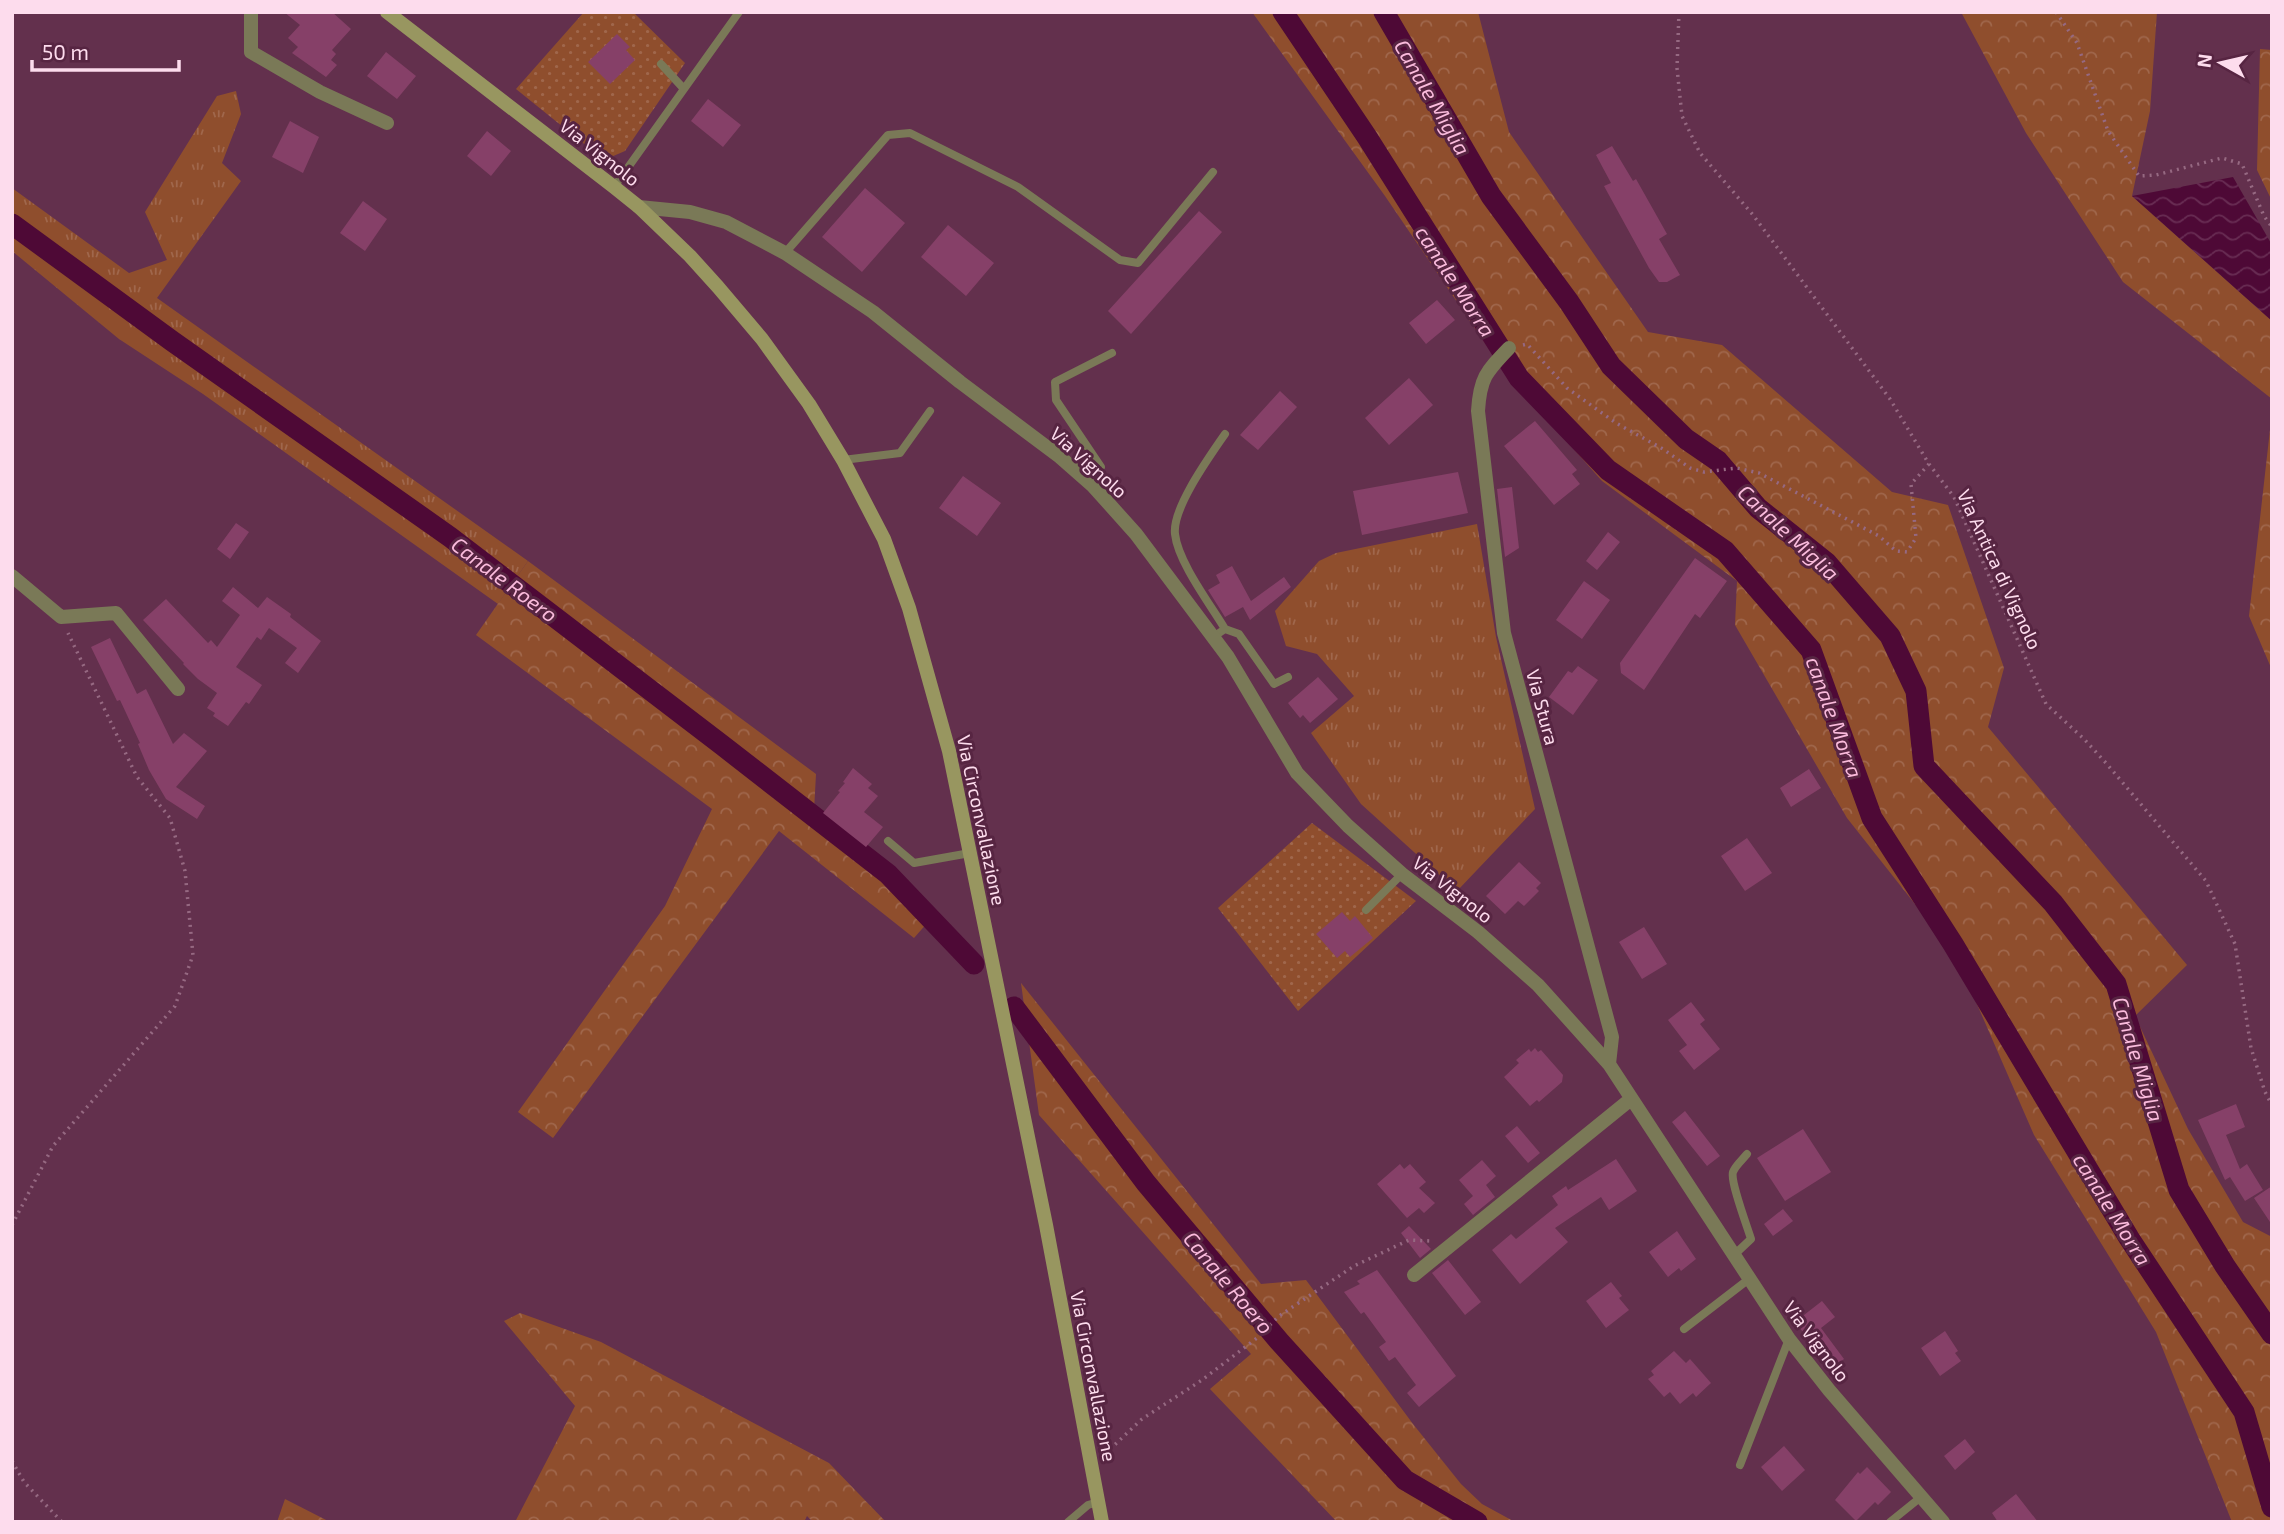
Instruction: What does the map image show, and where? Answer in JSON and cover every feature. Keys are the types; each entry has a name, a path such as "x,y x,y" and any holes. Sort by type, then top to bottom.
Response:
{"main road":[{"name":"Via Vignolo","path":"387,12 639,207"},
{"name":"Via Circonvallazione","path":"639,207 704,271 762,339 809,404 844,460 884,539 909,608 949,751 1043,1212 1102,1522"}],"street":[{"path":"251,12 251,52 320,92 387,123"},
{"name":"Via Vignolo","path":"639,207 690,212 726,222 785,253 873,312 1060,457 1093,486 1219,633 1228,657 1297,773 1348,826 1402,874 1478,932 1538,985 1609,1063 1789,1339 1829,1390 1943,1522"},
{"name":"Via Stura","path":"1509,348 1488,371 1480,387 1478,411 1504,633 1612,1037 1609,1063"},
{"path":"12,576 61,617 116,612 178,689"},
{"path":"1414,1275 1631,1099"}],"lane":[{"path":"614,187 739,12"},
{"path":"661,64 684,89"},
{"path":"785,253 888,135 910,133 1018,187 1120,260 1138,262 1213,172"},
{"path":"1093,486 1101,467 1056,400 1055,382 1112,353"},
{"path":"844,460 900,453 930,411"},
{"path":"1225,435 1201,468 1178,515 1175,533 1182,559 1219,633 1239,634 1274,684 1288,677"},
{"path":"888,841 914,863 970,853"},
{"path":"1366,910 1402,874"},
{"path":"1734,1255 1751,1239 1745,1215 1732,1184 1733,1172 1747,1154"},
{"path":"1685,1329 1749,1279"},
{"path":"1740,1465 1789,1339"},
{"path":"1890,1522 1921,1497"},
{"path":"1068,1522 1088,1505 1098,1502"}],"path":[{"name":"Via Antica di Vignolo","path":"1679,12 1677,68 1682,116 1700,153 1753,215 1890,399 1928,464 1954,497 2046,704 2106,763 2206,881 2235,944 2251,1048 2272,1105"},
{"path":"2056,12 2077,43 2108,131 2139,176 2156,175 2222,159 2242,164 2264,216 2272,226"},
{"path":"1509,348 1527,344 1567,388 1616,423 1663,449 1690,468 1717,472 1737,468 1759,473 1879,536 1896,551 1907,552 1916,538 1911,484 1928,464"},
{"path":"12,1225 53,1146 175,1006 193,955 185,871 170,818 137,777 61,617"},
{"path":"1091,1468 1142,1419 1202,1380 1257,1338 1279,1316 1354,1266 1409,1240 1454,1243"},
{"path":"12,1461 24,1482 62,1522"}],"green space":[{"path":"584,12 633,12 685,63 625,151 604,160 516,89"},
{"path":"1252,12 1478,12 1509,132 1648,332 1722,345 1892,492 1948,505 2004,668 1988,727 2187,965 2135,1016 2188,1129 2243,1222 2272,1237 2272,1522 2232,1522 2156,1332 2034,1135 1956,956 1847,818 1735,625 1737,581 1602,481 1502,368 1385,196"},
{"path":"1961,12 2157,12 2150,111 2132,196 2272,321 2272,399 2123,282 2026,133"},
{"path":"2260,49 2272,50 2272,201 2257,170"},
{"path":"236,91 241,114 222,163 241,181 157,298 528,561 498,604 203,394 119,339 12,251 12,188 129,273 167,260 145,212 217,96"},
{"path":"2272,412 2272,670 2249,616"},
{"path":"1477,524 1496,637 1535,809 1457,891 1361,804 1311,733 1354,696 1317,654 1286,646 1275,611 1319,561 1336,553"},
{"path":"528,561 816,774 814,811 873,858 890,867 936,913 914,938 779,831 553,1138 518,1112 665,906 712,809 476,635"},
{"path":"1312,823 1416,901 1298,1011 1218,908"},
{"path":"1021,983 1261,1284 1306,1280 1461,1484 1482,1504 1515,1522 1337,1522 1210,1389 1251,1354 1039,1115"},
{"path":"520,1313 601,1342 829,1463 886,1522 813,1522 807,1516 804,1522 515,1522 575,1406 504,1321"},
{"path":"285,1499 330,1522 277,1522"}],"water":[{"path":"2233,177 2272,245 2272,321 2132,196"}],"building":[{"path":"284,12 332,12 351,29 332,50 336,54 331,60 337,65 326,77 292,53 298,47 288,38 300,25"},
{"path":"617,34 630,47 626,50 635,60 610,84 588,62"},
{"path":"386,52 416,76 397,99 367,76"},
{"path":"708,99 741,125 723,147 691,121"},
{"path":"290,121 319,137 303,173 272,157"},
{"path":"487,131 511,151 491,176 467,156"},
{"path":"1612,146 1633,181 1636,179 1667,234 1659,239 1680,275 1667,282 1659,282 1649,268 1604,186 1611,183 1596,155"},
{"path":"865,188 905,223 862,272 822,237"},
{"path":"363,201 387,219 365,251 340,233"},
{"path":"1199,211 1222,232 1131,334 1108,311"},
{"path":"948,225 994,263 966,296 921,257"},
{"path":"1437,300 1455,320 1426,344 1409,323"},
{"path":"1409,378 1433,405 1389,445 1365,418"},
{"path":"1280,391 1297,407 1258,450 1240,435"},
{"path":"1535,421 1577,470 1572,474 1580,484 1554,505 1504,446"},
{"path":"1458,472 1468,513 1362,535 1353,491"},
{"path":"963,476 1001,503 977,536 939,508"},
{"path":"1512,487 1519,548 1505,557 1497,489"},
{"path":"236,523 249,532 230,559 217,549"},
{"path":"1608,532 1620,542 1597,570 1586,561"},
{"path":"1695,558 1727,581 1700,618 1695,614 1644,690 1621,673 1620,663"},
{"path":"1232,566 1251,601 1284,577 1291,587 1250,620 1243,607 1225,617 1208,590 1220,583 1216,575"},
{"path":"1584,581 1610,600 1582,639 1556,620"},
{"path":"233,587 258,608 267,597 321,641 298,673 285,663 297,648 269,628 261,640 257,637 236,667 262,685 249,704 246,702 228,726 213,716 215,713 207,708 217,693 198,679 143,620 166,599 208,643 211,640 217,647 240,615 222,601"},
{"path":"110,638 137,694 146,689 173,744 184,733 207,751 176,787 205,806 197,819 166,799 149,770 120,700 117,701 91,647"},
{"path":"1578,666 1598,680 1573,715 1549,697 1568,671 1572,673"},
{"path":"1318,677 1338,699 1310,723 1303,715 1300,718 1288,703"},
{"path":"853,768 872,784 868,788 878,796 864,812 883,827 866,847 823,813 840,792 838,791"},
{"path":"1809,769 1821,788 1791,807 1780,788"},
{"path":"1747,838 1772,873 1745,891 1721,856"},
{"path":"1519,862 1541,883 1536,888 1539,891 1524,906 1518,901 1505,914 1486,896"},
{"path":"1342,912 1350,921 1355,916 1373,938 1350,957 1345,951 1337,958 1316,934"},
{"path":"1644,927 1667,964 1642,979 1619,942"},
{"path":"1691,1002 1705,1020 1700,1024 1720,1049 1694,1070 1679,1051 1687,1045 1668,1020"},
{"path":"1535,1048 1538,1052 1541,1050 1563,1075 1562,1082 1539,1102 1537,1100 1530,1106 1504,1077 1519,1063 1516,1060 1529,1049 1531,1052"},
{"path":"2236,1104 2245,1127 2226,1135 2240,1169 2247,1164 2263,1190 2245,1201 2230,1177 2225,1180 2198,1120"},
{"path":"1685,1111 1720,1156 1707,1166 1672,1122"},
{"path":"1517,1126 1540,1153 1528,1163 1505,1136"},
{"path":"1803,1129 1831,1172 1785,1201 1757,1158"},
{"path":"1616,1159 1637,1191 1609,1210 1601,1197 1555,1228 1568,1242 1520,1284 1492,1250 1511,1234 1516,1239 1558,1205 1552,1196 1566,1186 1568,1190"},
{"path":"1482,1160 1496,1176 1486,1185 1495,1197 1473,1215 1464,1204 1473,1196 1459,1180"},
{"path":"1400,1164 1404,1169 1410,1164 1426,1182 1419,1188 1435,1203 1424,1213 1419,1208 1407,1218 1377,1184"},
{"path":"2272,1186 2272,1225 2254,1198"},
{"path":"1783,1209 1793,1221 1773,1236 1764,1224"},
{"path":"1409,1226 1431,1249 1420,1258 1401,1233"},
{"path":"1677,1231 1696,1259 1668,1277 1649,1252"},
{"path":"1448,1260 1481,1302 1465,1315 1432,1273"},
{"path":"1377,1270 1456,1376 1419,1407 1407,1393 1416,1385 1395,1357 1389,1361 1379,1347 1386,1342 1364,1312 1361,1314 1344,1292 1360,1284 1357,1281"},
{"path":"1611,1282 1629,1310 1606,1328 1586,1301"},
{"path":"1822,1301 1835,1317 1821,1328 1844,1359 1832,1369 1795,1322"},
{"path":"1945,1331 1961,1361 1940,1376 1921,1348"},
{"path":"1674,1351 1686,1363 1690,1359 1711,1383 1696,1397 1693,1393 1680,1404 1670,1392 1664,1397 1648,1379 1654,1375 1651,1371"},
{"path":"1965,1439 1975,1452 1955,1470 1944,1456"},
{"path":"1784,1446 1805,1470 1782,1491 1761,1467"},
{"path":"1867,1467 1891,1492 1878,1505 1875,1502 1856,1521 1835,1500 1858,1472 1860,1474"},
{"path":"2016,1494 2038,1522 1998,1522 1992,1513"}],"waterway":[{"name":"canale Morra","path":"1283,12 1367,137 1519,378 1608,470 1725,551 1811,650 1872,818 1953,944 2129,1238 2244,1412 2272,1507"},
{"name":"Canale Miglia","path":"1384,12 1491,196 1569,302 1611,366 1686,439 1718,461 1758,508 1827,563 1890,636 1916,691 1924,766 2053,903 2116,984 2179,1190 2225,1266 2272,1334"},
{"name":"Canale Roero","path":"12,224 172,341 450,537 722,745 888,874 974,964"},
{"name":"Canale Roero","path":"1014,1007 1146,1183 1279,1341 1405,1480 1477,1522"}]}
